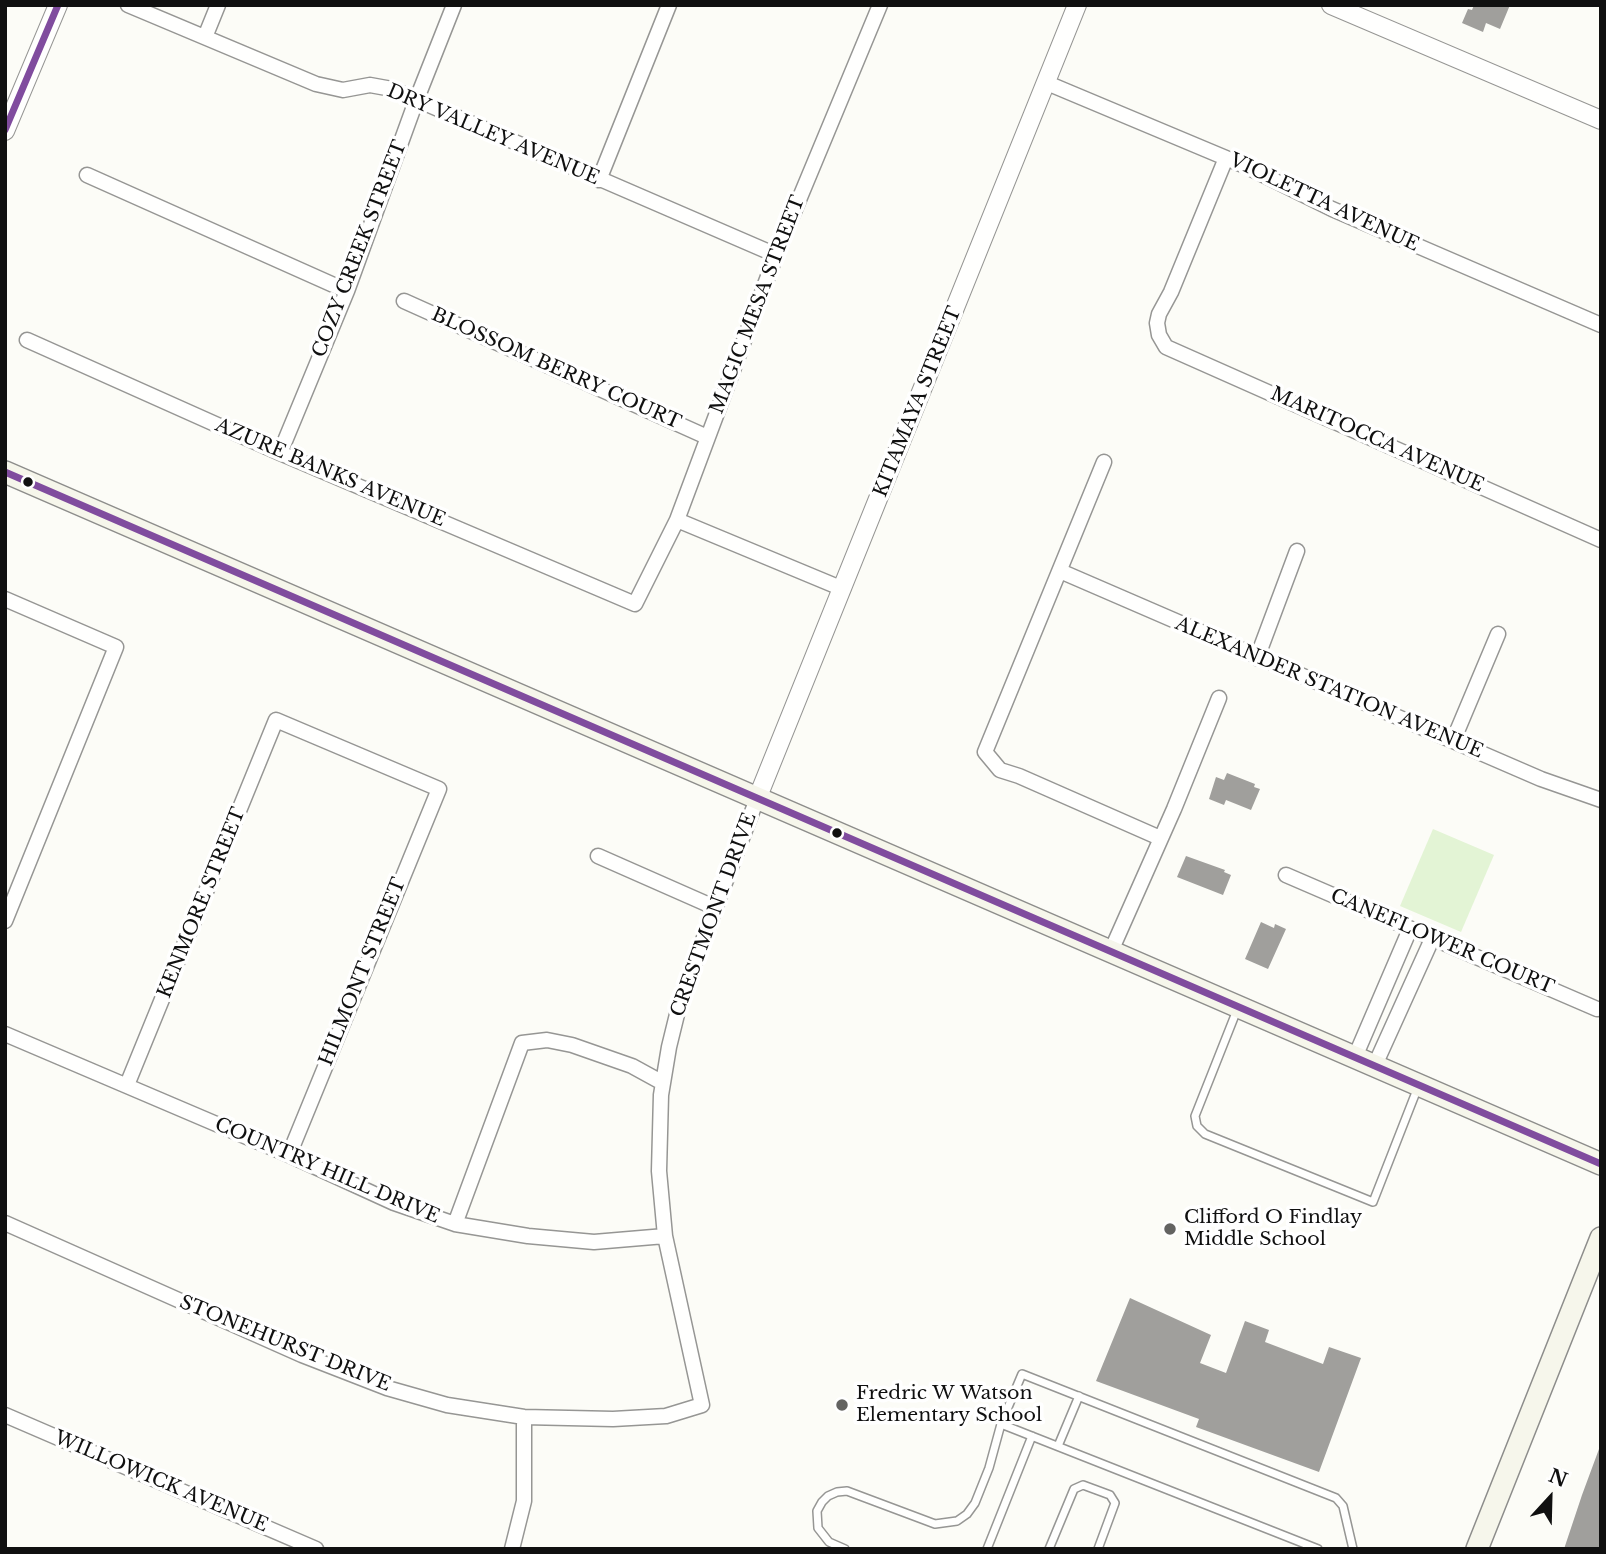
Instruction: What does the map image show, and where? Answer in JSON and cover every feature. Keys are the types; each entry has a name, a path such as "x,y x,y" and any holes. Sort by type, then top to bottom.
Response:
{"main road":[{"path":"5,472 1601,1164"},
{"path":"1477,1549 1601,1238"}],"street":[{"path":"5,131 58,5"},
{"name":"DRY VALLEY AVENUE","path":"128,5 316,85 343,90 370,85 392,89 776,254"},
{"path":"205,37 218,5"},
{"name":"COZY CREEK STREET","path":"280,453 347,292 454,5"},
{"path":"599,180 669,5"},
{"name":"MAGIC MESA STREET","path":"635,604 677,520 776,254 880,5"},
{"name":"KITAMAYA STREET","path":"757,799 1077,5"},
{"path":"1331,5 1601,120"},
{"name":"VIOLETTA AVENUE","path":"1047,83 1226,158 1332,209 1601,324"},
{"name":"MARITOCCA AVENUE","path":"1226,158 1171,292 1158,314 1159,335 1166,347 1601,540"},
{"path":"88,175 347,292"},
{"name":"BLOSSOM BERRY COURT","path":"404,301 707,437"},
{"name":"AZURE BANKS AVENUE","path":"27,340 280,453 635,604"},
{"path":"1104,462 985,752 1000,771 1019,776 1160,838"},
{"path":"677,520 843,589"},
{"path":"1257,658 1297,551"},
{"name":"ALEXANDER STATION AVENUE","path":"1060,571 1541,779 1601,800"},
{"path":"5,599 116,647 5,921"},
{"path":"1453,741 1498,634"},
{"path":"1111,951 1219,698"},
{"name":"KENMORE STREET","path":"127,1085 276,720 439,789"},
{"name":"HILMONT STREET","path":"289,1155 439,789"},
{"name":"CRESTMONT DRIVE","path":"702,1405 665,1236 659,1171 663,1083 668,1047 681,998 757,799"},
{"path":"598,856 716,908"},
{"name":"CANEFLOWER COURT","path":"1286,875 1597,1009"},
{"path":"1355,1057 1410,929"},
{"path":"1375,1065 1432,939"},
{"name":"COUNTRY HILL DRIVE","path":"5,1034 289,1155 394,1203 455,1224 528,1236 594,1242 665,1236"},
{"path":"455,1224 522,1042 547,1040 572,1045 632,1066 663,1083"},
{"name":"STONEHURST DRIVE","path":"5,1223 302,1355 375,1383 447,1405 524,1417 613,1419 666,1416 702,1405"},
{"name":"WILLOWICK AVENUE","path":"5,1415 316,1549"},
{"path":"512,1549 524,1501 524,1417"}],"lane":[{"path":"1239,1006 1195,1116 1197,1126 1205,1134 1373,1202 1419,1084"},
{"path":"845,1549 829,1542 818,1528 817,1511 821,1502 837,1492 847,1491 935,1524 957,1521 967,1514 975,1503 989,1468 1001,1424 1022,1374 1336,1498 1343,1506 1353,1549"},
{"path":"1058,1446 1079,1396"},
{"path":"1001,1424 1318,1549"},
{"path":"988,1549 1032,1436"},
{"path":"1049,1549 1074,1489 1083,1485 1110,1495 1115,1503 1098,1549"}],"green space":[{"path":"1433,829 1494,855 1461,932 1400,906"}],"building":[{"path":"1474,5 1510,5 1500,29 1486,23 1483,32 1462,23 1468,9 1472,10"},
{"path":"1227,773 1255,784 1254,787 1260,789 1251,810 1226,800 1224,805 1209,799 1216,777 1224,780"},
{"path":"1186,856 1225,870 1224,872 1231,875 1223,895 1177,877"},
{"path":"1261,922 1274,928 1275,924 1286,929 1268,969 1245,959"},
{"path":"1130,1298 1211,1335 1200,1363 1226,1373 1245,1321 1269,1330 1265,1342 1323,1364 1329,1347 1361,1358 1319,1472 1196,1427 1199,1419 1096,1381"},
{"path":"1599,1449 1601,1549 1564,1549 1582,1495"}],"transit line":[{"path":"5,130 58,5"},
{"path":"5,472 1601,1164"}],"place":[{"name":"Clifford O Findlay Middle School","path":"1170,1229"},
{"name":"Fredric W Watson Elementary School","path":"842,1405"}]}
